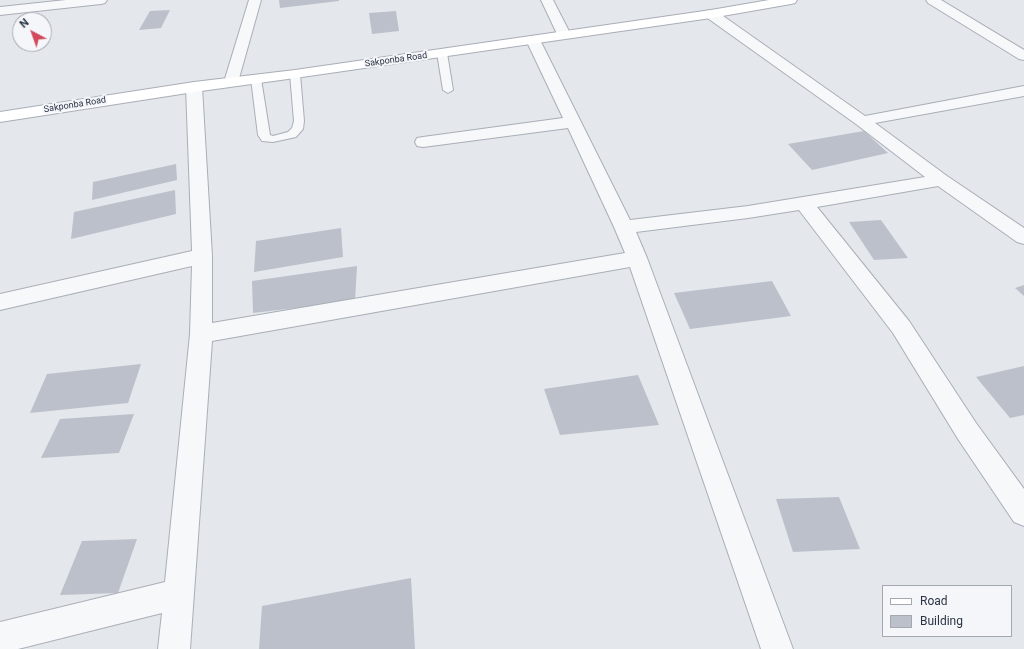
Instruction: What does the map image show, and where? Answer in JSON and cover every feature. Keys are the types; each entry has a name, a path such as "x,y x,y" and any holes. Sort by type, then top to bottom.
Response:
{"main road":[{"name":"Sakponba Road","path":"0,117 194,86 295,74 711,14 785,0"}],"street":[{"path":"0,11 69,2 101,0"},
{"path":"231,82 255,0"},
{"path":"547,0 564,35"},
{"path":"932,0 1024,56"},
{"path":"711,14 862,121 941,180 1024,237"},
{"path":"533,40 624,227 637,258 777,649"},
{"path":"174,649 201,334 202,256 194,86"},
{"path":"862,121 1024,91"},
{"path":"423,142 573,122"},
{"path":"624,227 748,212 941,180"},
{"path":"804,202 901,327 967,431 1024,512"},
{"path":"0,302 202,256"},
{"path":"201,334 637,258"},
{"path":"0,638 179,594"}],"lane":[{"path":"442,53 448,90"},
{"path":"256,79 264,136 266,139 273,139 292,135 298,130 300,121 295,74"}],"building":[{"path":"279,0 339,0 339,1 280,8"},
{"path":"170,10 161,28 139,30 150,11"},
{"path":"396,11 399,31 372,34 369,13"},
{"path":"864,131 888,153 812,170 788,144"},
{"path":"176,164 177,180 92,200 93,182"},
{"path":"175,190 176,214 71,239 74,212"},
{"path":"881,220 908,258 874,260 849,222"},
{"path":"341,228 343,257 254,272 256,241"},
{"path":"357,266 355,301 253,313 252,281"},
{"path":"772,281 791,316 690,329 674,293"},
{"path":"1024,285 1024,296 1015,288"},
{"path":"141,364 128,403 30,413 47,374"},
{"path":"1024,366 1024,415 1010,418 976,377"},
{"path":"638,375 659,425 560,435 544,389"},
{"path":"134,414 119,453 41,458 60,419"},
{"path":"839,497 860,549 793,552 776,499"},
{"path":"137,539 118,593 60,595 82,541"},
{"path":"411,578 415,649 259,649 262,606"}]}
